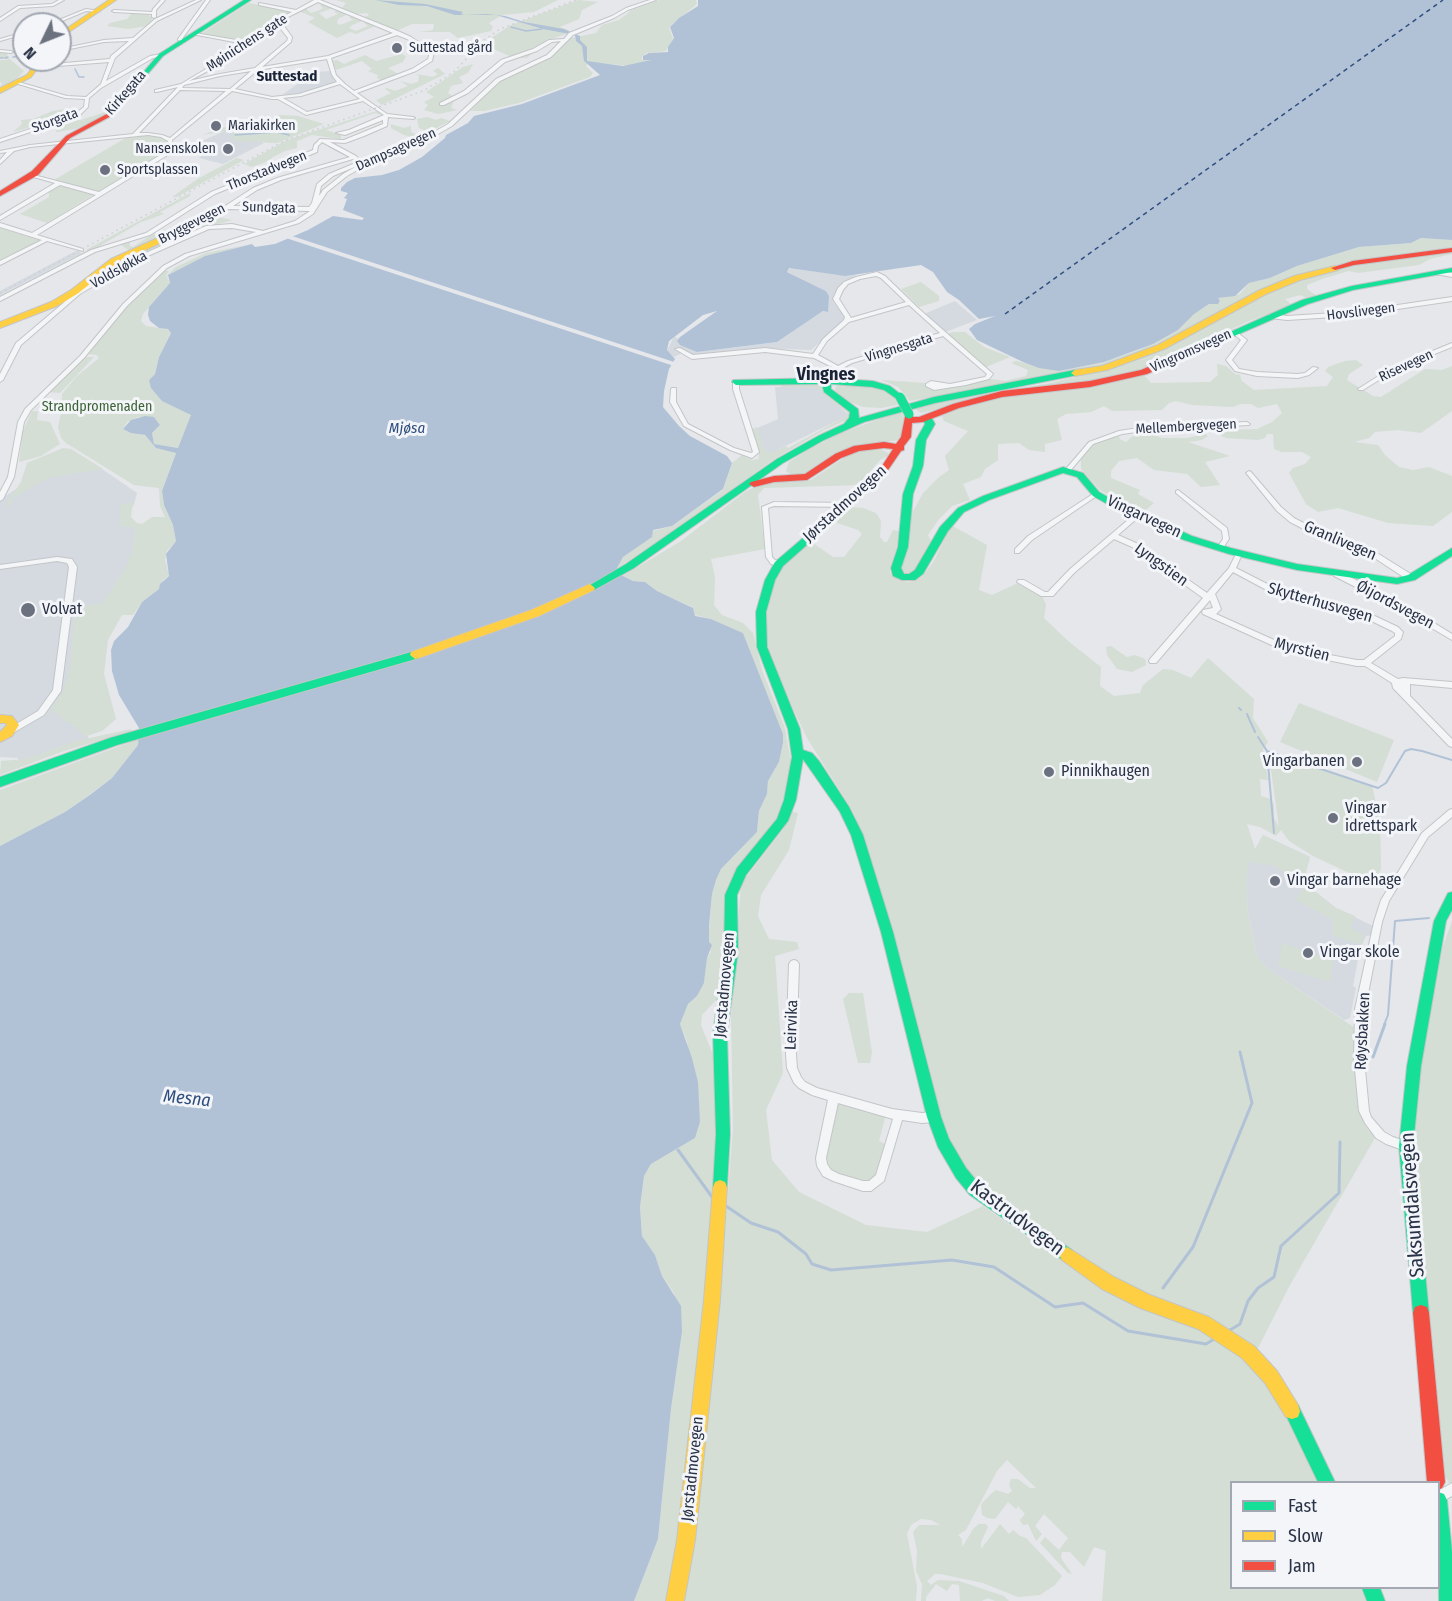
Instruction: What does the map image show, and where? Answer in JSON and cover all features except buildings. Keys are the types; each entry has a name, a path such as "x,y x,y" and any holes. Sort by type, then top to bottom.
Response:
{"main road":[{"name":"Kirkegata","path":"2,191 32,176 71,135 109,115 163,54 248,0"},
{"path":"72,28 98,11 114,6"},
{"path":"0,91 33,72"},
{"name":"Bryggevegen","path":"0,325 35,312 76,292 114,261 223,210"},
{"path":"2,782 131,735 469,638 554,604 630,566 788,456 848,425 942,398 1104,368 1161,348 1256,296 1298,278 1373,260 1452,250"},
{"name":"Vingromsvegen","path":"910,417 927,417 1002,394 1090,384 1144,372 1305,302 1352,288 1452,270"},
{"path":"829,381 827,390 855,413 848,425"},
{"name":"Vingnesgata","path":"736,382 829,381 873,384 891,390 900,397 910,417"},
{"path":"844,402 870,410 891,411"},
{"name":"Jørstadmovegen","path":"675,1601 686,1540 712,1300 723,1134 720,1034 730,952 731,895 741,872 782,821 790,800 799,753 794,729 765,657 760,631 766,593 779,564 847,505 899,451 906,437 910,417"},
{"path":"927,417 930,424 921,440 918,466 908,494 903,547 896,568 897,574 902,578 911,578 920,572 945,529 954,516 962,510 986,498 1055,472 1068,470"},
{"path":"742,488 769,480 812,475 846,452 862,447 876,446 899,451"},
{"path":"788,456 783,467 784,471 799,478"},
{"name":"Vingarvegen","path":"1068,470 1080,475 1096,494 1137,516 1188,538 1239,554 1337,574 1387,581 1411,578 1452,551"},
{"path":"0,738 7,723"},
{"name":"Kastrudvegen","path":"799,753 811,758 835,793 864,854 887,932 934,1117 943,1142 961,1173 975,1190 992,1204 1108,1283 1146,1302 1203,1323 1231,1340 1258,1362 1285,1396 1327,1481"},
{"name":"Saksumdalsvegen","path":"1437,1481 1406,1146 1418,1038 1432,960 1440,921 1452,897"},
{"path":"1440,1519 1448,1601"}],"street":[{"path":"0,20 19,7 53,5 62,0"},
{"path":"153,13 162,0"},
{"path":"104,84 102,82 112,60 156,20 200,0"},
{"path":"184,41 180,39 208,0"},
{"path":"316,0 398,33 432,52 430,60 414,69 356,92"},
{"name":"Møinichens gate","path":"179,88 192,77 228,58 275,24 316,0"},
{"name":"Dampsagvegen","path":"264,232 289,225 311,213 325,191 353,170 382,155 429,137 450,125 498,80 544,60 572,34 606,21 627,9 654,0"},
{"path":"260,4 296,12"},
{"path":"114,6 153,13"},
{"path":"72,16 86,10 98,11"},
{"path":"153,13 156,20"},
{"path":"170,140 289,42 290,39 286,32 275,24"},
{"path":"135,135 179,88 210,77 329,57 398,33"},
{"path":"197,34 249,43"},
{"path":"72,47 101,41 135,39"},
{"path":"442,104 466,92 503,61 535,50 551,40 563,40"},
{"path":"0,51 11,52"},
{"name":"Storgata","path":"0,141 75,116 84,109 87,98 104,84 153,57 163,54"},
{"path":"329,57 334,75 386,116"},
{"path":"72,62 112,60"},
{"path":"17,82 66,97 87,98"},
{"path":"157,91 179,88 232,90 280,98 341,82"},
{"path":"280,98 306,114 364,99"},
{"path":"322,140 342,142 358,137 385,125 386,116"},
{"path":"348,131 386,116 413,118"},
{"path":"0,152 135,135 154,134 170,140"},
{"path":"33,235 167,154 171,146 170,140"},
{"name":"Thorstadvegen","path":"0,299 85,251 143,236 160,228 213,193 315,151 316,145 322,140 354,157"},
{"path":"0,163 12,150"},
{"name":"Sundgata","path":"223,210 310,209 315,203 319,185 330,175 357,163 354,157"},
{"name":"Bryggevegen","path":"223,210 255,189 279,178 354,157"},
{"path":"32,176 99,194"},
{"path":"0,218 59,183"},
{"path":"0,225 85,251"},
{"name":"Voldsløkka","path":"0,380 18,344 76,292 132,261 208,227 232,226 264,232"},
{"path":"0,499 10,477 21,422 28,409 82,357 140,288 178,259 264,232"},
{"path":"0,263 48,239"},
{"path":"1437,273 1452,275"},
{"path":"847,321 848,317 836,303 836,296 846,283 862,276 877,274 883,277 990,374 987,378 948,385"},
{"name":"Hovslivegen","path":"1270,316 1287,318 1350,314 1452,299"},
{"path":"815,356 825,340 847,321 910,303"},
{"path":"1234,332 1244,340 1229,360 1237,370 1257,374 1298,376 1307,374 1314,368"},
{"name":"Vingnesgata","path":"829,381 829,374 838,368 944,334"},
{"name":"Risevegen","path":"1361,389 1393,369 1452,345"},
{"path":"678,349 692,357 765,350 815,356 838,368"},
{"path":"674,388 673,402 686,425 732,449 752,456 756,452 736,389 736,382"},
{"name":"Mellembergvegen","path":"1068,470 1091,443 1121,432 1151,428 1247,424"},
{"name":"Granlivegen","path":"1250,473 1292,520 1319,534 1375,555 1411,578"},
{"path":"1178,492 1225,530 1226,539 1219,549"},
{"path":"1017,551 1030,538 1096,494"},
{"path":"779,564 773,562 769,557 764,509 766,506 847,505"},
{"path":"1021,582 1044,594 1050,594 1065,577 1137,516"},
{"name":"Lyngstien","path":"1114,536 1134,545 1209,595"},
{"path":"1153,661 1232,569 1239,554"},
{"path":"0,567 57,559 73,563 58,687 53,699 35,718 7,723"},
{"name":"Skytterhusvegen","path":"1232,569 1277,592 1359,612 1399,632 1398,637 1366,663"},
{"name":"Øijordsvegen","path":"1337,574 1402,607 1452,637"},
{"path":"1208,613 1217,609 1209,595"},
{"name":"Myrstien","path":"1197,608 1290,650 1366,663"},
{"path":"1366,663 1400,681 1452,685"},
{"path":"1400,681 1396,686 1452,744"},
{"name":"Røysbakken","path":"1406,1146 1390,1142 1380,1135 1364,1111 1359,1059 1360,1009 1378,922 1385,900 1425,834 1452,812"},
{"name":"Leirvika","path":"794,964 792,1068 802,1085 899,1115 934,1117"},
{"path":"834,1096 821,1158 822,1166 827,1173 863,1186 872,1186 880,1178 899,1115"}],"shaded area":[{"path":"330,71 335,81 333,83 300,93 282,95 314,72"},
{"name":"Nansenskolen","path":"225,131 264,143 223,164 199,158 210,150 190,146"},
{"path":"76,251 82,253 0,295 0,291"},
{"path":"791,268 838,275 858,274 840,285 833,296 834,303 844,316 844,321 811,350 766,348 694,355 686,351 674,357 667,351 674,336 697,352 777,342 823,311 827,312 829,296 826,291 786,271"},
{"path":"955,301 977,320 945,332 924,314"},
{"path":"775,387 817,387 849,415 769,454 766,453 755,429 778,419"},
{"path":"102,469 137,493 123,525 137,527 131,566 64,704 91,741 19,766 18,758 0,757 0,500 32,478"},
{"name":"Vingar skole","path":"1263,835 1310,857 1302,887 1317,893 1336,908 1373,926 1373,935 1366,936 1360,949 1350,1018 1344,1020 1268,969 1257,957 1248,913 1246,879 1247,865"}],"green space":[{"path":"336,0 558,0 534,12 502,15 489,23 493,27 491,31 458,38 450,32 419,32 433,30 434,24 412,24 396,31 363,18 369,15 367,13 355,14 341,9 346,3"},
{"path":"578,0 598,2 582,10 579,19 560,27 569,31 566,34 546,41 527,58 512,57 482,44 511,25"},
{"path":"659,0 696,0 697,4 669,27 673,39 666,51 646,53 642,60 650,60 631,66 589,62 586,66 593,73 590,77 519,103 484,111 470,111 493,87 509,76 549,59 566,39 596,33 602,25 619,20 632,10"},
{"path":"249,3 293,12 249,41 201,34"},
{"path":"324,4 333,8 319,13 326,19 338,14 334,12 338,10 348,14 338,19 337,23 340,25 353,20 349,17 353,16 364,20 350,26 352,26 349,28 356,31 368,26 364,23 378,25 356,34 350,32 337,38 308,22 315,18 299,11 305,8 311,13 323,8 320,6"},
{"path":"132,13 149,15 152,18 151,23 148,26 128,29 107,26 110,23 127,19"},
{"path":"0,52 8,53 7,57 12,61 12,72 23,72 15,81 0,88 2,83 0,82 0,60 9,60 0,58"},
{"path":"402,54 406,56 403,62 388,68 398,74 382,81 377,78 378,75 368,71 372,69 362,61 336,70 332,61 337,60 344,64 365,55 376,61"},
{"path":"473,64 468,73 459,77 463,83 451,86 448,93 455,98 451,108 457,110 438,114 424,110 428,105 424,102 434,97 426,92 463,67"},
{"path":"438,68 445,74 382,105 376,100 391,93 385,89 387,88 395,91 408,86 400,81 411,84 418,82 419,76 416,74 433,77 438,74 433,71"},
{"path":"72,108 79,109 62,118 13,132 22,124 21,120"},
{"path":"108,111 96,121 75,129 56,132 57,128 44,128 81,120"},
{"path":"377,111 382,115 375,113 326,130 341,135 341,139 312,135 297,141 297,148 285,151 271,158 273,159 252,167 244,164 287,140"},
{"path":"279,115 298,116 324,124 277,143 232,141 233,134 226,131 202,135 225,127 242,130 264,127 271,125"},
{"path":"428,117 450,121 417,138 404,135 391,128 391,124 404,128 411,126 411,132 418,135 426,131 419,128 417,119"},
{"name":"Sportsplassen","path":"129,136 160,136 166,140 169,147 165,153 100,192 54,180"},
{"path":"237,158 244,160 177,197 172,197 199,178"},
{"path":"60,185 93,195 47,223 20,214 49,197 49,190"},
{"path":"190,193 190,196 160,212 164,214 141,222 91,251 86,250"},
{"path":"206,214 209,217 131,252 120,244 130,242 130,246 133,247 151,235"},
{"path":"218,217 232,220 194,231 88,286 115,263"},
{"path":"0,228 42,241 0,262"},
{"path":"1421,238 1452,240 1452,247 1298,276 1145,352 1090,369 910,401 898,387 881,380 926,383 928,389 936,390 991,379 1005,381 1026,376 1028,370 1011,363 1016,361 1059,371 1103,362 1138,350 1178,330 1193,314 1209,304 1218,304 1220,301 1217,298 1240,294 1249,283 1359,247 1411,243"},
{"name":"Strandpromenaden","path":"247,245 205,256 168,275 170,283 143,314 141,321 146,326 167,329 171,332 159,357 155,374 149,380 156,393 191,417 178,448 154,444 152,433 160,425 154,417 138,417 127,422 123,429 146,436 156,448 176,452 162,491 164,505 173,525 176,541 167,551 165,560 169,575 163,580 159,589 142,602 133,615 122,615 108,640 104,674 116,719 102,731 84,737 74,725 51,709 62,693 70,670 74,618 82,615 86,606 103,603 127,565 133,546 135,528 120,526 121,504 133,502 131,517 137,523 142,524 152,517 165,517 160,506 159,488 134,485 61,438 58,427 62,409 62,394 76,377 99,358 97,355 88,354 129,302 163,270 169,271 164,278 176,267 206,253"},
{"path":"1452,252 1452,254 1430,259 1419,265 1358,273 1349,271 1322,279 1307,285 1307,289 1317,296 1308,299 1301,295 1285,299 1292,305 1247,322 1140,371 1111,379 1021,389 921,413 913,407 1050,383 1110,369 1168,347 1260,297 1294,282 1353,265"},
{"path":"921,282 939,296 939,301 919,307 901,289"},
{"path":"965,332 984,347 1010,357 986,367 947,334"},
{"path":"86,357 94,357 60,393 47,392"},
{"path":"1356,360 1363,365 1349,374 1347,380 1373,396 1381,397 1425,369 1442,370 1452,366 1452,411 1421,433 1398,430 1375,432 1369,438 1354,442 1378,445 1385,455 1399,467 1413,470 1429,467 1452,476 1452,512 1433,526 1388,523 1338,508 1318,512 1306,504 1289,473 1293,468 1305,464 1311,457 1302,452 1282,452 1274,449 1273,434 1267,434 1265,438 1258,440 1226,438 1218,434 1221,430 1257,429 1272,422 1282,413 1277,404 1258,408 1251,404 1240,404 1233,407 1192,405 1176,401 1169,403 1162,410 1112,411 1104,406 1091,412 1066,414 1057,419 1062,440 1045,444 1045,452 1029,450 1019,443 998,444 998,460 985,469 981,477 963,484 970,500 952,506 928,535 932,543 917,570 906,574 901,569 908,544 911,515 923,493 949,470 945,456 968,431 944,421 941,414 973,403 1015,394 1106,384 1143,374 1151,383 1210,382 1218,375 1217,364 1226,366 1235,374 1240,375 1242,381 1254,390 1327,386 1333,377 1325,371 1328,367"},
{"path":"853,383 880,388 893,395 901,404 882,408 863,407 836,393 837,386"},
{"path":"780,384 820,385 830,398 851,410 849,419 824,430 773,460 669,535 617,568 623,557 651,537 653,531 672,526 723,490 732,463 742,455 752,460 759,459 752,429 757,427 764,449 770,453 786,446 788,448 848,415 816,387 781,387"},
{"path":"904,410 906,416 903,436 900,440 874,443 803,475 791,475 786,471 789,462 809,449 844,432"},
{"path":"32,411 38,411 37,420 50,422 60,444 41,456 19,462 23,431"},
{"path":"1117,434 1121,440 1126,442 1133,436 1187,438 1205,434 1208,436 1202,440 1188,442 1230,456 1205,462 1220,485 1201,487 1187,474 1154,470 1137,458 1119,461 1111,471 1111,478 1140,490 1138,494 1154,503 1142,513 1100,490 1081,469 1081,457 1095,444"},
{"path":"63,448 71,449 103,469 48,478 13,498 11,505 5,506 21,482 27,463"},
{"path":"874,449 888,453 888,456 880,460 859,485 764,488 758,495 765,549 711,559 715,578 714,605 722,615 743,623 753,633 762,670 785,728 792,768 782,810 774,825 733,875 727,887 726,954 723,982 718,998 702,1015 701,1025 716,1062 720,1128 711,1249 682,1516 668,1601 634,1601 658,1539 671,1409 682,1332 674,1293 662,1276 655,1255 642,1236 640,1207 644,1176 651,1164 695,1138 700,1122 687,1041 680,1024 688,1004 697,996 704,983 707,958 711,952 708,942 712,894 716,880 721,869 757,832 759,811 767,794 768,781 779,762 783,734 743,633 711,619 695,615 692,607 657,591 645,582 633,581 623,576 681,541 745,492 763,483 811,480 853,452"},
{"path":"850,507 863,508 876,513 881,521 880,537 884,542 887,542 893,530 902,532 890,568 890,573 900,580 909,582 922,577 934,561 951,525 987,545 979,590 992,595 1018,583 1042,596 1046,605 1044,618 1101,667 1100,686 1114,696 1140,693 1143,685 1163,669 1173,670 1191,678 1208,658 1254,699 1253,718 1268,742 1263,749 1268,780 1260,779 1261,796 1271,799 1274,805 1274,818 1279,827 1269,756 1301,762 1372,786 1380,821 1381,869 1378,876 1371,879 1347,872 1313,856 1289,841 1281,830 1276,836 1260,827 1247,824 1255,849 1263,835 1310,857 1303,883 1272,865 1249,862 1246,879 1248,913 1257,957 1268,969 1355,1028 1357,1102 1367,1128 1376,1136 1290,1285 1256,1352 1134,1292 1003,1206 971,1178 951,1144 927,1076 873,869 854,813 807,738 768,656 763,627 776,578 782,568 810,541 833,557 844,557 862,534 858,530 837,523 837,518"},
{"path":"1111,646 1127,657 1135,655 1145,659 1146,665 1132,672 1117,669 1107,655 1106,647"},
{"name":"Vingarbanen","path":"1299,703 1394,740 1377,782 1280,742"},
{"path":"131,729 132,731 64,751 0,775 1,761 25,759 76,741"},
{"path":"139,739 138,745 112,778 65,812 0,846 0,790"},
{"path":"790,811 798,813 789,850 761,895 758,916 769,939 797,942 799,949 775,956 783,1073 766,1110 772,1160 799,1192 866,1225 927,1232 983,1206 1027,1237 1202,1330 1244,1357 1265,1379 1298,1432 1321,1481 1230,1481 1230,1589 1361,1589 1366,1601 1102,1601 1106,1551 1094,1547 1084,1567 1070,1552 1062,1552 1061,1558 1072,1574 1068,1573 1040,1543 1045,1537 1059,1550 1068,1538 1044,1514 1035,1526 1042,1534 1036,1541 1028,1524 1023,1525 1020,1520 1025,1514 1018,1506 1016,1509 1008,1502 995,1519 982,1515 981,1504 992,1493 996,1490 1008,1494 1012,1491 1009,1485 1011,1479 1018,1479 1030,1488 1036,1488 1007,1460 997,1471 966,1530 958,1535 962,1539 962,1547 974,1528 979,1524 986,1524 988,1527 981,1542 981,1549 1000,1524 1009,1534 1013,1530 1026,1538 1062,1576 1055,1585 1040,1595 1018,1597 983,1583 935,1574 927,1581 931,1585 938,1580 959,1581 1004,1596 1009,1601 995,1601 988,1598 982,1601 960,1601 959,1585 952,1584 947,1591 936,1584 926,1597 926,1601 921,1601 922,1584 916,1571 917,1551 913,1532 919,1525 940,1525 931,1520 921,1519 911,1525 907,1534 917,1586 916,1601 683,1601 697,1524 718,1321 733,1129 731,1017 741,884 784,828"},
{"path":"1304,887 1317,893 1336,908 1355,916 1351,928 1364,935 1362,945 1332,935 1333,922 1330,918 1296,900"},
{"path":"1452,921 1452,1487 1442,1472 1413,1145 1420,1060 1443,946"},
{"path":"1282,943 1333,960 1330,982 1278,966"},
{"path":"849,993 863,993 872,1053 870,1063 858,1063 843,999"},
{"path":"838,1103 886,1114 879,1141 885,1144 875,1179 865,1183 832,1172 828,1167 824,1156 835,1106"}],"water":[{"path":"375,0 425,4 463,12 461,14 465,15 455,15 427,6 399,5"},
{"path":"698,0 1452,0 1452,240 1421,238 1411,243 1359,247 1297,266 1270,278 1249,283 1235,296 1218,298 1220,301 1218,304 1209,304 1194,314 1178,330 1153,344 1104,362 1059,371 1039,368 1023,362 977,340 969,329 995,316 979,319 947,292 933,272 921,265 845,276 789,268 787,272 826,291 829,296 828,312 823,311 777,342 697,352 680,345 677,341 680,337 717,311 703,315 669,341 667,350 675,359 669,369 663,407 690,436 727,456 732,463 723,489 672,526 653,530 652,537 623,557 617,568 623,576 633,581 645,582 657,591 693,608 695,616 711,619 743,633 783,734 783,743 779,762 768,781 767,794 759,811 757,832 721,869 716,880 712,894 709,926 709,942 712,945 707,958 704,983 697,996 688,1004 680,1024 698,1082 700,1122 695,1138 651,1164 644,1176 640,1207 642,1236 655,1255 662,1276 681,1306 682,1332 671,1409 658,1539 634,1601 0,1601 0,846 65,812 91,794 112,778 138,745 139,728 119,695 112,671 111,650 114,641 128,627 142,602 159,589 160,584 169,576 166,554 176,541 173,525 164,505 162,491 176,453 156,448 145,435 123,429 131,420 145,416 154,417 160,425 152,433 154,444 178,448 191,415 162,401 151,388 149,380 155,374 159,357 171,333 168,329 159,328 150,321 149,307 170,283 168,275 205,256 252,244 255,247 275,244 333,216 362,220 364,218 343,210 347,199 344,198 348,193 341,191 341,188 347,182 355,178 382,175 399,170 422,157 446,135 468,123 474,116 522,104 600,75 584,61 582,46 576,41 575,35 543,29 496,15 564,29 580,36 580,40 587,47 587,61 623,66 651,60 643,60 643,56 649,53 668,52 668,47 674,38 670,27 679,18 698,6"}],"pier":[{"path":"288,235 677,363 674,366 283,237"}],"waterway":[{"path":"511,27 526,31 542,29"},
{"path":"75,69 79,77 84,77"},
{"path":"235,135 277,132 289,135"},
{"path":"329,146 344,154"},
{"path":"1247,714 1255,732"},
{"path":"1258,737 1267,751 1378,788 1386,783 1405,751 1411,749 1422,751 1452,760"},
{"path":"1267,752 1274,833"},
{"path":"1384,1025 1388,1015 1395,921 1429,918"},
{"path":"1373,1057 1385,1024"},
{"path":"1163,1288 1193,1247 1252,1103 1240,1052"},
{"path":"1230,1330 1240,1324 1248,1301 1258,1288 1274,1277 1281,1246 1339,1193 1340,1142"},
{"path":"678,1150 712,1197"},
{"path":"726,1206 751,1223 778,1232 806,1254 812,1264 831,1270 952,1260 994,1267 1055,1307 1083,1303 1128,1331 1206,1344 1216,1338"}],"ferry route":[{"path":"1005,314 1443,0"}],"railway":[{"path":"0,293 284,141 423,91 454,72 484,40 500,29 576,0"}],"traffic: fast":[{"path":"131,90 161,55 248,0"},
{"path":"1176,358 1305,302 1352,288 1452,270"},
{"path":"590,588 630,566 780,461 821,438 861,420 934,400 1075,373"},
{"path":"736,382 826,381"},
{"path":"826,381 873,384 887,388 900,397"},
{"path":"826,381 827,390 855,411 854,418 848,425"},
{"path":"900,397 909,414"},
{"path":"927,417 930,424 921,440 918,466 908,494 903,547 896,568 897,574 902,577 911,578 919,572 944,529 961,510 986,498 1063,470 1080,475 1096,494 1112,503 1188,538 1229,551 1297,567 1397,581 1411,578 1452,551"},
{"path":"720,1187 723,1134 720,1034 731,952 731,895 741,872 782,821 790,800 798,757 794,729 762,647 761,612 770,580 779,564 856,497"},
{"path":"0,782 114,741 415,655"},
{"path":"799,753 808,756 815,764 845,810 857,835 887,932 934,1117 943,1142 961,1173 975,1190 1067,1255"},
{"path":"1421,1313 1406,1146 1414,1066 1425,999 1440,921 1452,897"},
{"path":"1292,1411 1327,1481"},
{"path":"1440,1520 1448,1601"},
{"path":"1371,1589 1376,1601"}],"traffic: slow":[{"path":"72,28 113,0"},
{"path":"0,91 29,76 32,72"},
{"path":"0,325 54,304 74,292 114,261 219,214"},
{"path":"1075,373 1104,368 1161,347 1263,292 1297,278 1335,268"},
{"path":"415,655 535,613 590,588"},
{"path":"0,719 8,719 13,725 8,733 0,738"},
{"path":"675,1601 686,1540 712,1300 720,1187"},
{"path":"1067,1255 1108,1283 1146,1302 1203,1323 1248,1352 1271,1377 1292,1411"}],"traffic: jam":[{"path":"0,194 35,173 68,137 109,115 131,90"},
{"path":"1335,268 1353,263 1452,250"},
{"path":"910,420 920,420 956,406 1002,394 1090,384 1144,372 1176,358"},
{"path":"856,497 885,468 906,437 909,414"},
{"path":"754,484 774,479 807,477 838,456 857,448 884,445 901,448"},
{"path":"1421,1313 1436,1481"}],"place":[{"name":"Suttestad gård","path":"397,48"},
{"name":"Mariakirken","path":"216,126"},
{"name":"Nansenskolen","path":"228,149"},
{"name":"Sportsplassen","path":"105,170"},
{"name":"Volvat","path":"28,610"},
{"name":"Vingarbanen","path":"1357,762"},
{"name":"Pinnikhaugen","path":"1049,772"},
{"name":"Vingar idrettspark","path":"1333,818"},
{"name":"Vingar barnehage","path":"1275,881"},
{"name":"Vingar skole","path":"1308,953"}],"district":[{"name":"Suttestad","path":"287,77"},
{"name":"Vingnes","path":"826,375"}],"water label":[{"name":"Mjøsa","path":"407,429"},
{"name":"Mesna","path":"187,1099"}]}
